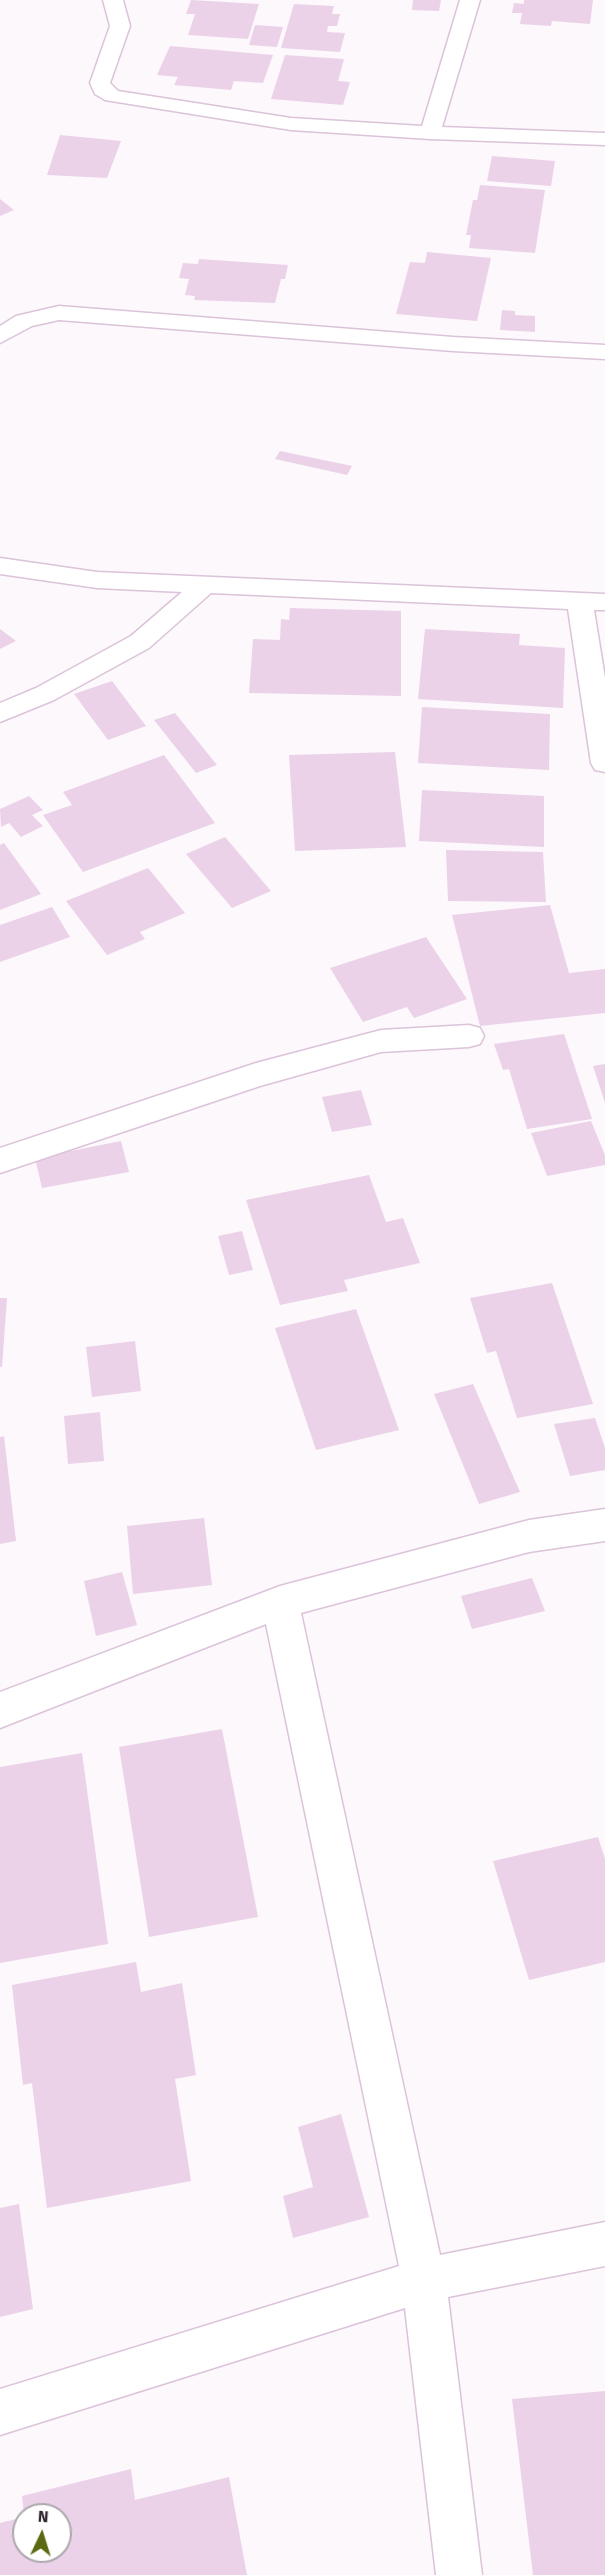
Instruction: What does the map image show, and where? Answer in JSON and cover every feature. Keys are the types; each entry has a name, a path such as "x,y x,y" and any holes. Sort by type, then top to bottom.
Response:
{"street":[{"path":"113,0 120,26 100,83 102,90 112,96 291,124 430,133 605,139"},
{"path":"430,133 470,0"},
{"path":"0,336 24,321 59,313 453,344 605,352"},
{"path":"0,566 97,580 592,602 605,763"},
{"path":"0,713 45,694 140,642 205,585"},
{"path":"0,1161 256,1075 381,1041 469,1036"},
{"path":"0,1710 280,1602 529,1536 605,1525"},
{"path":"280,1602 424,2280 459,2575"},
{"path":"0,2412 424,2280 605,2244"}],"building":[{"path":"191,0 259,4 248,39 188,35 195,14 186,14"},
{"path":"413,0 441,0 439,11 412,10"},
{"path":"524,0 593,0 590,24 552,21 551,26 520,24 522,13 512,13 514,3 524,4"},
{"path":"294,4 334,6 332,14 340,14 337,26 328,26 327,32 345,33 340,52 281,48"},
{"path":"255,25 283,27 277,47 249,45"},
{"path":"170,46 273,55 263,83 234,81 231,90 174,85 178,77 157,75"},
{"path":"285,55 344,59 338,81 350,82 343,105 271,99"},
{"path":"60,135 121,141 107,178 47,175"},
{"path":"492,156 555,161 551,186 487,181"},
{"path":"480,185 545,190 535,253 469,248 471,235 466,235 473,200 477,200"},
{"path":"0,199 14,210 0,216"},
{"path":"427,252 491,258 477,321 396,314 410,262 425,263"},
{"path":"199,259 288,265 285,279 281,279 275,303 194,300 195,296 185,295 189,279 179,278 183,263 198,264"},
{"path":"502,310 515,311 515,315 535,316 535,332 500,330"},
{"path":"280,451 352,466 347,475 275,459"},
{"path":"290,608 401,611 401,696 249,693 253,639 280,640 281,619 289,620"},
{"path":"0,629 16,641 0,649"},
{"path":"425,629 520,634 519,645 565,648 563,708 418,699"},
{"path":"112,681 146,726 108,740 74,694"},
{"path":"422,707 550,714 549,770 418,763"},
{"path":"175,713 217,765 196,773 154,720"},
{"path":"395,752 406,847 295,851 289,755"},
{"path":"164,755 215,823 83,872 43,815 72,805 63,792"},
{"path":"422,790 544,796 544,847 419,841"},
{"path":"29,796 43,810 32,815 43,826 21,837 9,823 1,827 0,809"},
{"path":"225,837 271,891 232,908 186,854"},
{"path":"4,843 41,894 0,910 0,845"},
{"path":"446,850 543,852 546,902 448,901"},
{"path":"148,868 185,913 140,932 145,939 107,955 66,901"},
{"path":"550,905 569,973 605,969 605,1013 480,1026 452,915"},
{"path":"52,907 70,937 0,962 0,925"},
{"path":"426,937 467,999 414,1018 407,1007 363,1022 330,968"},
{"path":"564,1034 592,1119 527,1129 509,1069 503,1070 494,1044"},
{"path":"605,1064 605,1103 593,1066"},
{"path":"361,1090 372,1125 332,1132 322,1097"},
{"path":"591,1121 605,1155 605,1165 547,1176 531,1133"},
{"path":"121,1141 129,1172 42,1188 35,1158"},
{"path":"369,1175 386,1222 403,1218 420,1263 344,1280 348,1291 280,1305 246,1200"},
{"path":"242,1231 253,1270 229,1275 218,1236"},
{"path":"552,1283 593,1404 517,1418 496,1351 487,1353 470,1298"},
{"path":"0,1298 7,1298 2,1367 0,1367"},
{"path":"356,1309 399,1430 316,1450 275,1328"},
{"path":"135,1341 141,1391 92,1397 86,1347"},
{"path":"473,1384 520,1492 479,1504 434,1394"},
{"path":"100,1412 104,1461 68,1464 64,1416"},
{"path":"595,1418 605,1448 605,1470 570,1476 554,1424"},
{"path":"4,1436 16,1541 0,1544 0,1437"},
{"path":"204,1518 212,1585 133,1594 127,1526"},
{"path":"122,1572 137,1625 96,1636 84,1581"},
{"path":"532,1578 545,1611 472,1629 461,1596"},
{"path":"222,1729 258,1917 149,1937 119,1747"},
{"path":"82,1753 108,1944 0,1963 0,1767"},
{"path":"598,1837 605,1859 605,1962 529,1980 493,1861"},
{"path":"136,1962 141,1992 182,1983 196,2075 175,2079 191,2181 47,2208 32,2083 23,2085 12,1985"},
{"path":"341,2114 369,2217 293,2238 283,2196 313,2187 298,2127"},
{"path":"19,2204 33,2309 0,2317 0,2208"},
{"path":"605,2391 605,2575 533,2575 512,2399"},
{"path":"131,2469 135,2500 229,2477 247,2575 0,2575 0,2523 12,2520 12,2563 72,2563 72,2503 23,2503 22,2496"}]}
